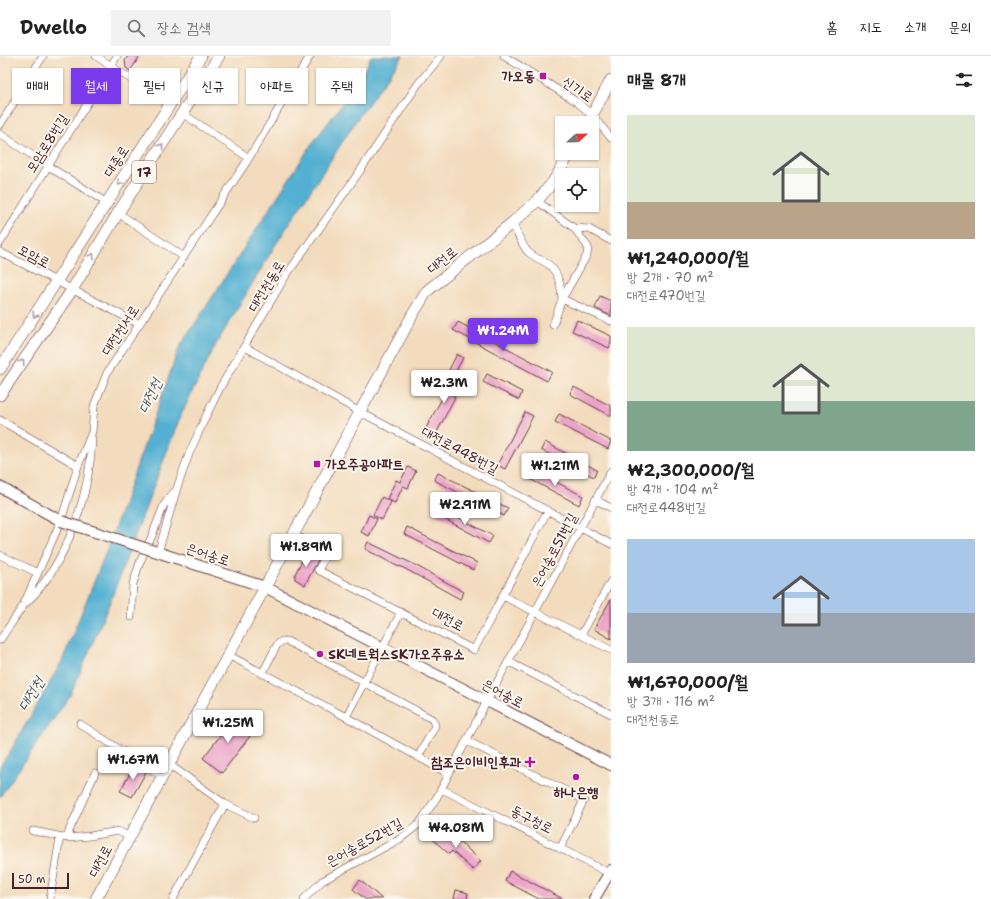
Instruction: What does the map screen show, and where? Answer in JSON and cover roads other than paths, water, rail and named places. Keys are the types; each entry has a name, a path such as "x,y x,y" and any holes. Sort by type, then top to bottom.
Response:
{"main road":[{"name":"대종로","path":"0,369 201,56"},
{"name":"17","path":"0,395 72,290 118,213 220,56"},
{"path":"592,116 611,80"},
{"name":"대전로","path":"96,899 293,534 427,291 537,201 553,182 566,160"},
{"path":"0,487 61,521"},
{"name":"은어송로","path":"61,521 265,587 611,765"},
{"name":"동구청로","path":"594,899 610,871"}],"street":[{"path":"0,125 43,56"},
{"path":"96,56 170,105"},
{"name":"모암로8번길","path":"0,244 117,56"},
{"name":"대전천서로","path":"0,640 23,606 61,521 78,466 92,432 94,406 107,373 249,158 310,56"},
{"name":"대전천동로","path":"156,552 189,454 221,386 286,277 360,171 418,84 441,56"},
{"name":"신기로","path":"504,56 577,102 588,116"},
{"path":"182,113 249,158"},
{"name":"신기로","path":"599,127 611,138"},
{"path":"0,134 107,203"},
{"path":"537,201 574,228 588,247 587,255 562,299 553,325"},
{"path":"118,213 184,257"},
{"path":"512,223 528,251 536,258 545,262 557,276 560,284 562,299"},
{"path":"574,228 589,229 611,241"},
{"name":"모암로","path":"0,252 56,282"},
{"path":"56,282 139,324"},
{"path":"562,299 611,321"},
{"path":"245,347 360,412"},
{"name":"대전로448번길","path":"360,412 611,544"},
{"path":"0,420 78,466"},
{"path":"23,606 35,594 53,569 72,532 88,478 92,432"},
{"name":"은어송로51번길","path":"487,700 509,662 611,471"},
{"path":"131,617 133,584 140,562 164,505 177,488"},
{"path":"596,500 611,508"},
{"name":"대전로","path":"293,534 327,553 318,570 474,650 504,596 548,510"},
{"path":"0,555 38,573"},
{"path":"581,635 611,581"},
{"path":"504,596 611,650"},
{"path":"346,717 401,612"},
{"path":"262,674 277,644 282,641 287,641 432,719 435,725 434,728 418,757"},
{"path":"228,656 346,717 449,774"},
{"path":"509,662 611,714"},
{"name":"은어송로52번길","path":"304,899 322,881 378,852 413,830 442,789 487,700"},
{"path":"80,724 163,777"},
{"path":"466,741 584,800 560,849"},
{"path":"170,764 225,804 254,818"},
{"path":"68,838 69,831 95,773"},
{"name":"동구청로","path":"442,789 560,849 610,871"},
{"path":"172,899 225,804"},
{"name":"대전로","path":"33,831 68,838 118,831 130,837"},
{"path":"50,899 60,837"}],"water":[{"path":"371,56 403,56 358,118 276,244 215,346 180,417 110,602 71,694 0,797 0,766 11,750 62,661 106,552 179,348 311,145 342,104 366,104 365,68"}],"place":[{"name":"가오동","path":"543,76"},
{"name":"가오주공아파트","path":"317,464"},
{"name":"SK네트웍스SK가오주유소","path":"320,654"},
{"name":"참조은이비인후과","path":"530,762"},
{"name":"하나은행","path":"576,777"}],"water label":[{"name":"대전천","path":"150,396"},
{"name":"대전천","path":"31,694"}]}
